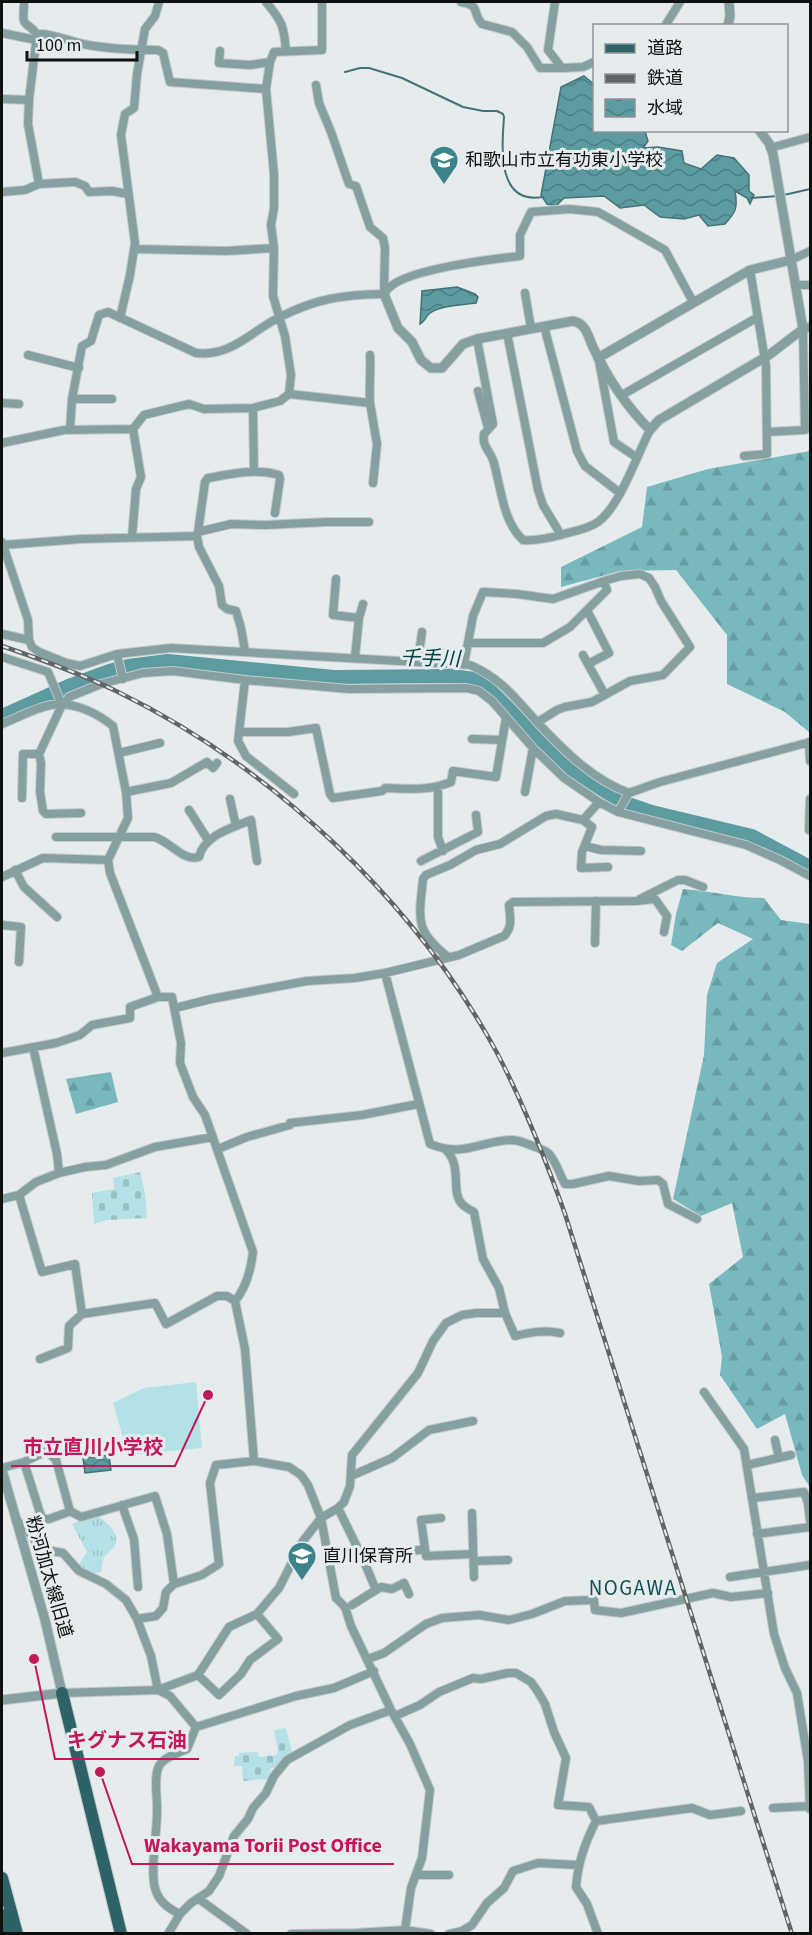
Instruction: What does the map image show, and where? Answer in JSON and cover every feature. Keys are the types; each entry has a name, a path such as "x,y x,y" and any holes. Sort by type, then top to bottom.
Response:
{"main road":[{"path":"62,1693 121,1934"},
{"path":"2,1878 17,1934"},
{"path":"2,1915 7,1934"}],"street":[{"path":"120,318 134,249 133,219 121,135 125,114 134,108 145,29 155,16 159,2"},
{"path":"266,2 277,14 285,28 286,51"},
{"path":"289,394 291,375 285,336 273,296 274,248 271,225 274,208 274,174 266,89 274,52 322,50 322,2"},
{"path":"461,2 475,6 482,24 512,32 520,39 540,68 583,67 593,62"},
{"path":"555,2 548,50 562,68"},
{"path":"666,24 680,2"},
{"path":"728,24 729,2"},
{"path":"24,5 23,19 37,37 28,124 39,184"},
{"path":"2,33 62,37 80,44 108,48 158,50 164,53 170,82 266,89"},
{"path":"220,51 219,63 250,65 270,62"},
{"path":"316,85 320,103 349,184 356,186 370,227 383,238 385,248 384,294 398,328 412,342 421,360 431,368 442,368 463,344 477,339 531,328 579,322 584,326 598,358 622,395 650,430"},
{"path":"2,99 29,100"},
{"path":"760,132 772,151 790,260 807,328 808,365 805,430 767,432"},
{"path":"772,151 810,137"},
{"path":"2,192 25,190 39,184 75,182 85,186 89,192 112,191 128,194"},
{"path":"70,430 72,399 82,346 91,341 99,315 108,312 196,353 219,353 278,318 330,298 384,294 390,286 410,276 480,260 520,256 520,234 531,212 570,210 598,212 665,250 693,302"},
{"path":"134,249 226,251 274,248"},
{"path":"598,358 750,270 790,260 810,252"},
{"path":"744,456 767,454 766,366 750,270"},
{"path":"795,285 810,285"},
{"path":"525,293 531,328"},
{"path":"622,395 758,317"},
{"path":"544,326 577,451 585,466 620,493"},
{"path":"477,339 493,424 484,434 484,446 492,458 507,516 517,536 530,541 586,529 598,522 608,512 620,493 650,430 659,420 765,358 807,328"},
{"path":"507,333 538,490 543,505 561,535"},
{"path":"28,355 79,368"},
{"path":"370,355 370,403 377,444 373,483"},
{"path":"598,358 614,442 636,457"},
{"path":"478,391 488,428"},
{"path":"132,537 136,489 141,477 133,429 144,415 189,404 204,410 253,408 280,401 289,394 370,403"},
{"path":"72,399 112,399"},
{"path":"2,403 19,404"},
{"path":"253,408 254,471"},
{"path":"2,443 70,430 133,429"},
{"path":"245,651 236,611 222,605 219,586 199,547 197,534 204,482 208,478 254,471 267,471 279,475 275,513"},
{"path":"369,522 231,524 197,534 2,543 28,620 29,640 39,652 66,663 80,666 171,648 470,665 488,673 508,689 578,762 627,794"},
{"path":"464,664 473,616 483,592 553,599 621,576 640,574 649,578 690,647 663,675 630,681 592,702 565,707 538,722"},
{"path":"336,579 333,615 359,618"},
{"path":"468,643 543,644 570,627 607,590 604,581"},
{"path":"355,657 359,618 363,604"},
{"path":"587,610 609,653 588,664"},
{"path":"418,661 422,632"},
{"path":"2,634 29,640"},
{"path":"583,655 605,695"},
{"path":"2,657 48,672 62,702 100,716 113,726 126,792 128,818 108,860 110,873 158,997"},
{"path":"118,657 123,677"},
{"path":"2,724 62,702 101,684 143,673 173,671 350,689 467,688 479,691 492,701 564,778 599,802 619,810 746,844 810,876"},
{"path":"245,680 238,741 246,756 294,794"},
{"path":"62,702 39,754 43,812 46,814 81,813"},
{"path":"239,732 288,732 316,728 330,794 333,798 382,791 385,788 418,790 438,787 451,782 453,771 496,777 506,718"},
{"path":"471,739 501,740"},
{"path":"619,810 627,794 660,782 799,745 810,740 810,761"},
{"path":"119,753 160,743"},
{"path":"525,792 533,747"},
{"path":"22,798 23,754 39,754"},
{"path":"126,792 171,783 207,762 213,768 218,763"},
{"path":"438,787 438,837 443,851"},
{"path":"230,799 236,826"},
{"path":"809,830 810,799"},
{"path":"583,820 599,802"},
{"path":"189,810 208,840"},
{"path":"448,957 434,946 421,925 423,879 426,875 476,850 500,844 546,816 556,814 583,820 592,827 582,852 582,868 608,867"},
{"path":"421,861 478,832 476,815"},
{"path":"56,837 160,838 181,854 194,858 199,856 208,840 251,820 257,861"},
{"path":"585,846 601,850 641,851"},
{"path":"2,877 43,858 108,860"},
{"path":"15,870 24,887 57,917"},
{"path":"636,901 678,880 685,880 704,887"},
{"path":"175,1008 307,981 355,978 385,973 459,955 504,936 511,927 509,905 513,902 655,899 667,916 664,932"},
{"path":"595,943 596,901"},
{"path":"2,925 21,927 19,962"},
{"path":"385,973 430,1144 446,1150 471,1149 484,1144 513,1140 523,1142 549,1154 565,1184 609,1176 639,1181 658,1180 663,1184 668,1204 697,1219"},
{"path":"2,1053 56,1043 80,1035 92,1025 130,1018 130,1007 158,997 172,997 181,1043 180,1063 193,1097 205,1115 253,1252 251,1267 240,1296 235,1301"},
{"path":"33,1047 57,1154 59,1173"},
{"path":"218,1149 247,1137 290,1125 290,1123 418,1104"},
{"path":"2,1199 19,1195 36,1182 59,1173 106,1165 154,1147 213,1137"},
{"path":"446,1150 452,1156 456,1169 457,1196 462,1204 474,1212 483,1259 499,1288 505,1313 515,1336 532,1332 560,1333"},
{"path":"19,1195 42,1272 75,1264 82,1314"},
{"path":"40,1359 68,1348 69,1326 82,1314 155,1303 166,1324 217,1296 227,1296 235,1301 245,1349 254,1461"},
{"path":"2,1700 62,1693 158,1690 198,1675 229,1627 257,1614 279,1588 303,1541 321,1518 338,1509 344,1502 350,1486 352,1455 418,1372 437,1333 446,1323 470,1314 505,1313"},
{"path":"704,1392 741,1443 753,1498 774,1634 785,1668 797,1693 808,1761 810,1807 773,1808"},
{"path":"351,1476 392,1458 429,1430 473,1421"},
{"path":"775,1440 779,1458"},
{"path":"2,1469 47,1451 56,1460 70,1511 81,1517 155,1496 167,1534 174,1584"},
{"path":"747,1465 791,1455"},
{"path":"137,1619 156,1616 163,1608 166,1592 174,1584 202,1575 219,1564 210,1483 216,1465 254,1461 289,1467 301,1475 308,1485 321,1518 336,1598 345,1607 351,1626 410,1744 430,1790 422,1858 411,1888 400,1931"},
{"path":"24,1462 44,1519 70,1511"},
{"name":"粉河加太線旧道","path":"2,1469 45,1620 62,1693"},
{"path":"753,1498 804,1492 810,1521"},
{"path":"122,1505 134,1539 138,1587"},
{"path":"338,1509 376,1590"},
{"path":"472,1513 474,1577"},
{"path":"441,1518 421,1520 426,1556 508,1560"},
{"path":"15,1520 28,1531 41,1549 63,1553 78,1571 106,1584 126,1600 137,1619 151,1656 158,1690"},
{"path":"757,1534 810,1527"},
{"path":"363,1559 425,1549"},
{"path":"730,1577 810,1565"},
{"path":"352,1605 381,1587 392,1589 404,1583 408,1594"},
{"path":"368,1659 384,1653 426,1624 442,1618 478,1615 509,1620 565,1601 594,1600 595,1610 621,1613 713,1593 731,1597 768,1593"},
{"path":"198,1675 219,1695 241,1674 250,1660 278,1639 257,1614"},
{"path":"196,1727 296,1696 334,1688 374,1671"},
{"path":"168,1934 180,1914 191,1903 209,1892 219,1876 234,1836 266,1793 274,1776 287,1761 350,1725 420,1705 440,1692 473,1678 481,1679 516,1673 531,1682 545,1704 566,1758 558,1804 589,1807 596,1821"},
{"path":"158,1690 170,1696 196,1727"},
{"path":"180,1914 171,1910 160,1899 154,1888 158,1810 156,1797 159,1767 165,1760 187,1749 196,1727"},
{"path":"596,1821 692,1808 710,1815 741,1811"},
{"path":"596,1821 585,1842 578,1865 576,1887 587,1904 598,1934"},
{"path":"449,1934 462,1931 472,1924 487,1903 504,1888 513,1871 538,1863 578,1865"},
{"path":"416,1875 449,1875"},
{"path":"199,1899 247,1934"},
{"path":"291,1934 400,1931 431,1934"}],"green space":[{"path":"810,451 810,733 785,712 727,684 727,635 676,570 620,571 561,587 561,567 642,527 647,487 708,469"},
{"path":"683,889 764,898 781,920 810,924 810,1487 802,1475 785,1414 757,1429 720,1375 722,1357 709,1284 743,1257 732,1203 701,1216 673,1199 704,1055 707,995 717,963 753,939 718,923 682,951 671,945"},
{"path":"111,1072 118,1102 76,1114 66,1079"},
{"path":"140,1172 147,1218 107,1220 94,1224 92,1193 114,1189 113,1178"},
{"path":"196,1382 202,1448 128,1455 113,1403 144,1388"},
{"path":"90,1517 102,1519 116,1537 115,1546 104,1557 101,1572 97,1573 89,1572 78,1566 87,1552 72,1524"},
{"path":"286,1728 292,1752 275,1768 271,1768 268,1779 243,1781 242,1766 234,1766 235,1756 239,1756 239,1753 258,1752 259,1757 276,1755 278,1751 274,1730"}],"water":[{"path":"584,76 593,83 593,132 645,132 648,141 643,148 658,147 682,151 684,163 701,169 717,155 734,158 749,175 749,191 754,195 750,204 747,198 735,191 736,206 732,216 725,224 708,226 699,215 684,219 660,217 644,205 620,208 604,196 564,198 556,206 547,204 541,195 561,87"},
{"path":"457,287 475,294 478,297 476,303 440,308 430,313 420,324 422,291"},
{"path":"109,1455 111,1470 85,1473 83,1458"}],"waterway":[{"path":"345,72 369,68 402,78 463,107 497,111 503,114 503,158 509,183 517,192 528,197 543,197"},
{"path":"784,195 810,189"},
{"path":"751,198 778,196"},
{"name":"千手川","path":"2,716 71,685 109,671 168,661 334,677 451,676 475,679 490,690 566,766 620,801 652,812 752,836 810,867"}],"railway":[{"path":"2,646 102,684 174,722 230,758 283,798 380,890 424,941 462,995 496,1051 516,1091 565,1214 792,1934"}],"place":[{"name":"和歌山市立有功東小学校","path":"444,186"},
{"name":"市立直川小学校","path":"208,1395"},
{"name":"直川保育所","path":"302,1582"},
{"name":"キグナス石油","path":"34,1659"},
{"name":"Wakayama Torii Post Office","path":"100,1772"}],"district":[{"name":"NOGAWA","path":"633,1588"}]}
